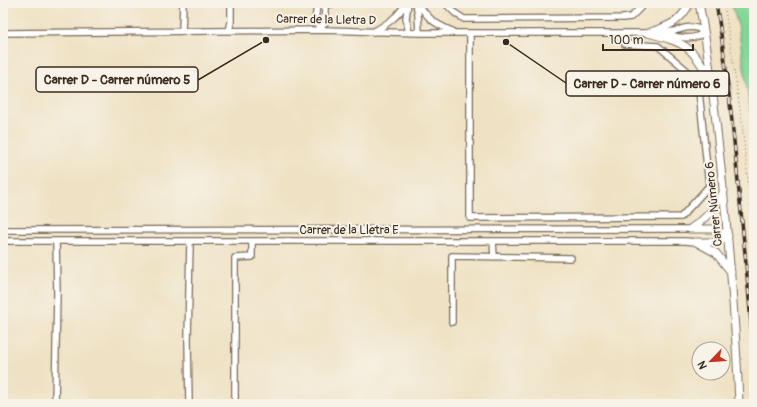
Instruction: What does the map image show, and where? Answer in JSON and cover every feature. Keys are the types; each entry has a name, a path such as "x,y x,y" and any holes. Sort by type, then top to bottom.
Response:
{"main road":[{"path":"648,33 673,24 685,13 690,3"},
{"name":"Carrer Número 6","path":"699,3 712,86 724,191 731,272 739,404"},
{"path":"648,33 671,39 689,48 701,63 712,86"},
{"path":"690,229 705,219 712,212 724,191"},
{"path":"690,229 714,228 728,236"},
{"path":"696,242 715,242 728,236"},
{"path":"696,242 716,254 731,272"},
{"path":"733,404 739,395"}],"street":[{"path":"182,31 183,3"},
{"path":"229,31 231,22 231,3"},
{"path":"301,3 325,5 338,3"},
{"path":"373,32 389,22 407,3"},
{"path":"407,3 406,18 409,33"},
{"path":"417,3 430,20 456,33"},
{"path":"417,3 419,33"},
{"path":"445,3 455,13 464,19 623,18 631,17 645,3"},
{"path":"317,4 315,22 320,28 325,23 325,5"},
{"path":"687,27 696,27 704,32 700,36 692,38 648,33 671,31 687,27"},
{"name":"Carrer de la Lletra D","path":"3,33 229,31 320,28 409,33 648,33"},
{"path":"470,33 470,218 680,217 709,186 698,82 681,64 658,46 625,44 625,33"},
{"name":"Carrer de la Lletra E","path":"3,230 690,229"},
{"path":"55,404 57,292 56,241"},
{"path":"493,241 494,257"},
{"name":"Carrer de la Lletra E","path":"3,242 696,242"},
{"path":"189,404 188,340 190,242"},
{"path":"235,404 235,258 252,257 252,242"},
{"path":"452,322 452,256 571,258"}],"path":[{"path":"724,3 742,124 754,241"}],"green space":[{"path":"731,3 754,3 754,138 738,25"}],"railway":[{"path":"716,3 732,121 748,281 754,370"}],"place":[{"name":"Carrer D - Carrer número 5","path":"266,40"},
{"name":"Carrer D - Carrer número 6","path":"506,42"}]}
